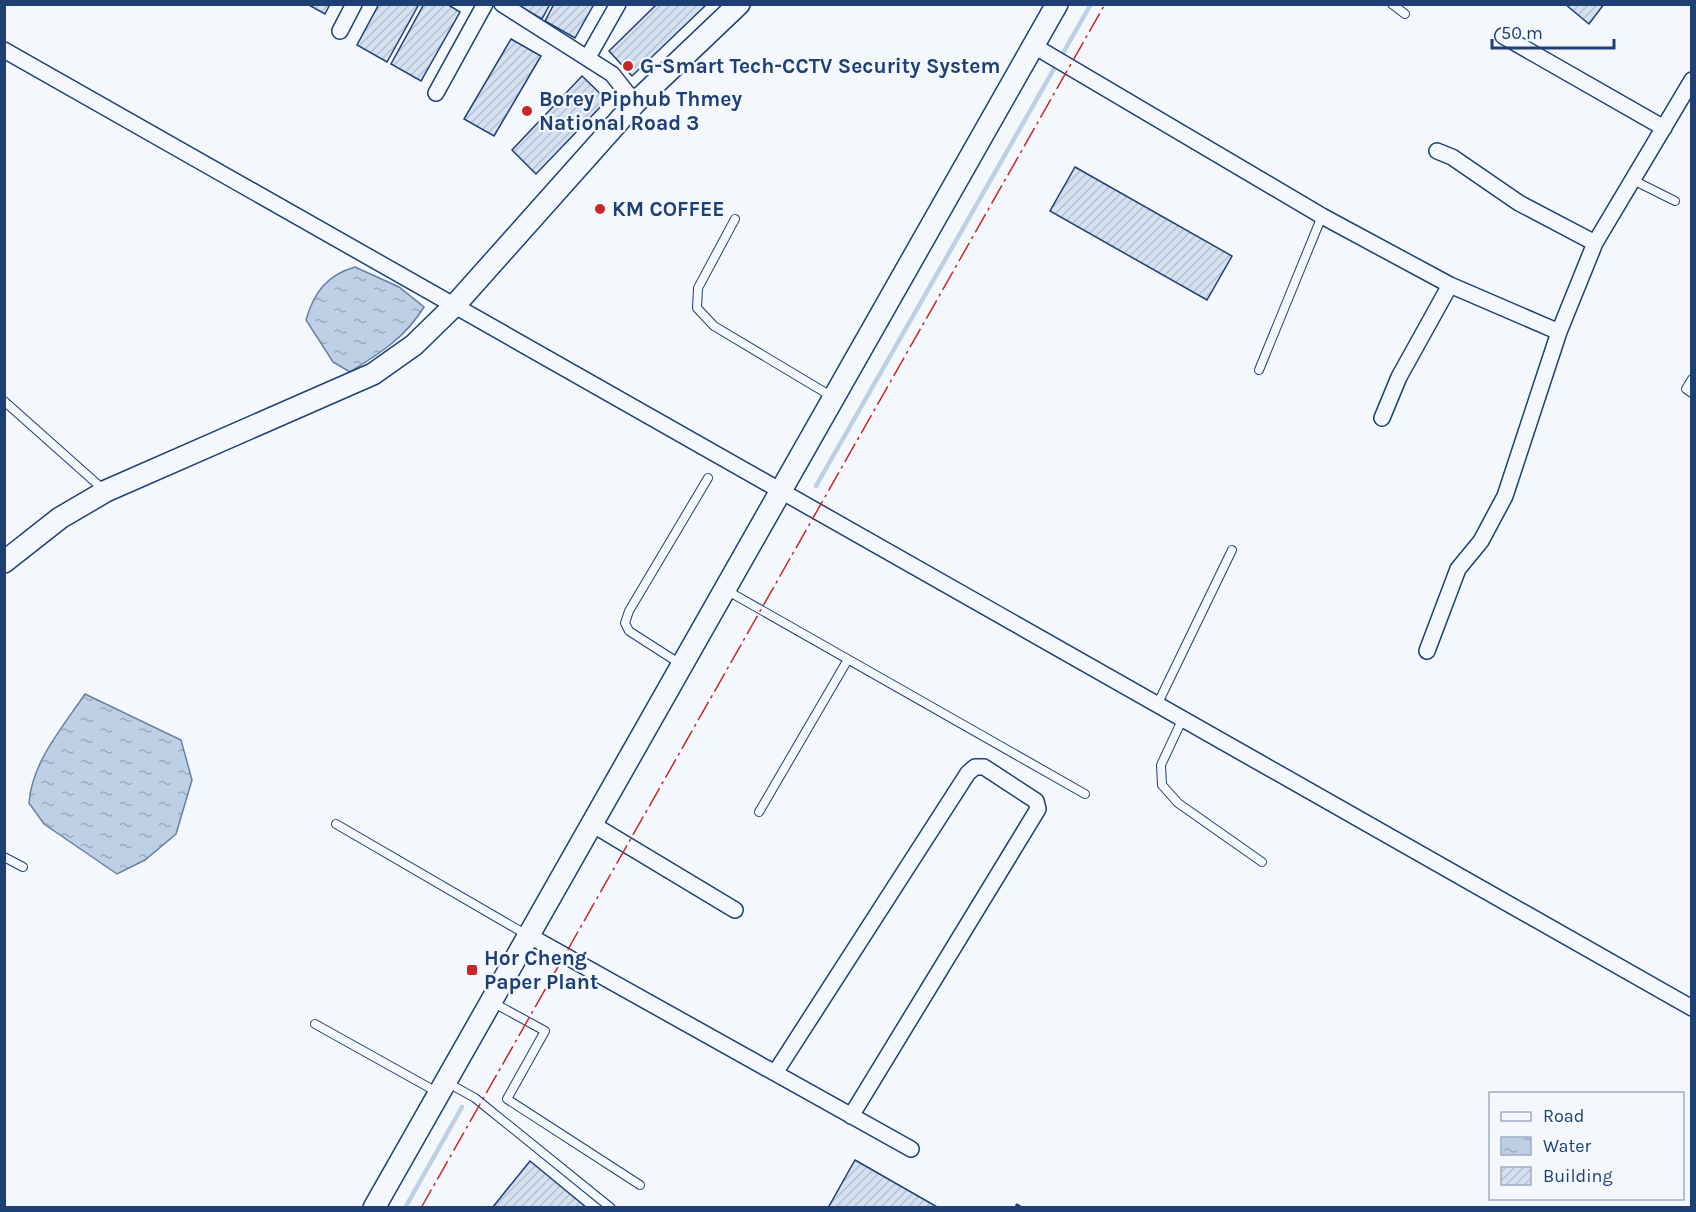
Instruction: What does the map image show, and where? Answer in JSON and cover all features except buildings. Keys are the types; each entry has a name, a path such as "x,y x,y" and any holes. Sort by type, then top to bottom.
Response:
{"main road":[{"path":"4,562 60,518 106,491 373,374 414,345 455,305 636,102 739,4"},
{"path":"374,1208 834,398 1043,51 1057,4"}],"street":[{"path":"340,31 354,4"},
{"path":"436,93 485,4"},
{"path":"502,4 612,74 636,102"},
{"path":"588,57 618,4"},
{"path":"1503,36 1664,128"},
{"path":"4,50 1692,1008"},
{"path":"1043,51 1322,216 1450,285 1559,332"},
{"path":"1427,651 1458,569 1481,540 1504,496 1559,332 1595,243 1692,80"},
{"path":"1437,151 1452,157 1519,203 1595,243"},
{"path":"1382,418 1399,377 1450,285"},
{"path":"775,1073 968,773 975,767 984,767 1036,801 1038,809 851,1116"},
{"path":"592,824 735,910"},
{"path":"528,935 911,1149"}],"lane":[{"path":"1392,4 1405,14"},
{"path":"1631,179 1675,201"},
{"path":"1259,370 1322,216"},
{"path":"735,219 698,288 697,308 714,326 834,398"},
{"path":"1692,379 1686,389 1692,393"},
{"path":"4,401 106,491"},
{"path":"682,665 629,631 625,623 629,611 708,478"},
{"path":"1158,703 1232,550"},
{"path":"724,589 847,661 1085,794"},
{"path":"759,812 847,661"},
{"path":"1183,718 1161,765 1162,785 1178,803 1262,862"},
{"path":"336,824 528,935"},
{"path":"4,857 23,867"},
{"path":"491,1001 545,1031 507,1099 640,1185"},
{"path":"315,1024 442,1087 475,1098 611,1208"}],"water":[{"path":"355,267 399,287 424,307 409,328 400,336 350,372 333,362 306,320 313,301 323,286 345,270"},
{"path":"85,694 181,740 192,780 176,834 145,860 117,874 44,824 29,803 31,788 42,759"}],"waterway":[{"path":"816,486 1091,4"},
{"path":"405,1208 462,1107"}],"wall":[{"path":"1016,1208 1017,1205 1022,1208"}],"power":[{"path":"421,1208 1105,4"}],"place":[{"name":"G-Smart Tech-CCTV Security System","path":"628,66"},
{"name":"Borey Piphub Thmey National Road 3","path":"527,111"},
{"name":"KM COFFEE","path":"600,209"},
{"name":"Hor Cheng Paper Plant","path":"472,970"}]}
